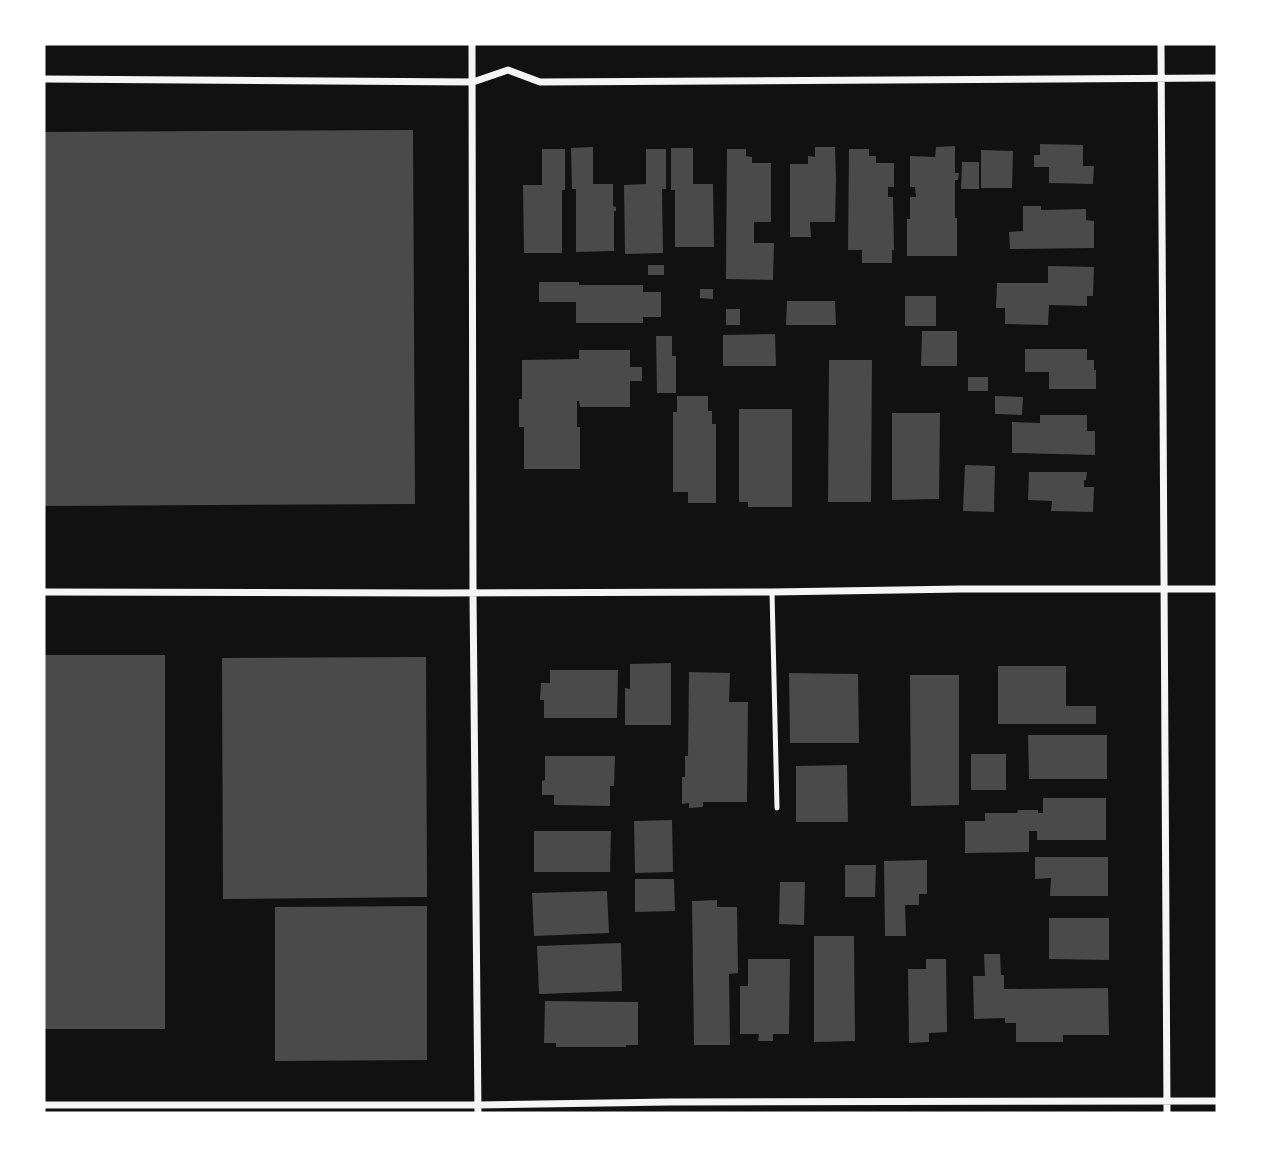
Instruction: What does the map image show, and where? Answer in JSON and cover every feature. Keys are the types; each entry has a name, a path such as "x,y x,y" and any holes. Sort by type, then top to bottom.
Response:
{"street":[{"path":"472,44 478,1109"},
{"path":"1161,44 1167,1113"},
{"path":"44,79 473,82 508,70 540,82 1217,78"},
{"path":"44,592 1217,589"},
{"path":"44,1105 156,1109 478,1109 669,1102 1217,1101"}],"lane":[{"path":"772,592 777,808"}],"building":[{"path":"413,130 415,504 44,506 44,132"},
{"path":"1040,144 1083,145 1083,166 1094,166 1093,184 1049,183 1049,167 1034,167 1034,155 1040,155"},
{"path":"955,146 955,173 959,173 958,180 955,180 957,256 907,256 910,197 916,197 915,187 910,187 910,156 935,157 936,147"},
{"path":"593,147 593,184 613,184 613,206 616,207 614,251 576,252 576,189 572,189 571,148"},
{"path":"815,147 835,147 835,222 810,222 811,237 790,237 790,164 808,164 808,156 815,157"},
{"path":"671,148 693,148 693,184 713,184 714,247 675,247 675,190 671,190"},
{"path":"542,149 565,149 562,253 524,253 523,185 542,185"},
{"path":"646,149 666,149 666,189 662,189 663,253 625,254 624,185 646,184"},
{"path":"727,149 746,149 746,156 752,157 752,163 771,163 771,222 754,222 754,243 774,243 773,280 726,279"},
{"path":"849,149 869,149 869,156 876,156 876,163 894,163 894,187 888,187 888,197 893,197 892,263 862,263 862,250 848,250"},
{"path":"981,150 1013,151 1012,188 981,188"},
{"path":"962,162 979,162 979,189 961,189"},
{"path":"1023,206 1041,206 1041,210 1086,209 1086,220 1094,221 1094,248 1010,249 1009,232 1023,231"},
{"path":"648,265 664,265 664,275 648,275"},
{"path":"1048,266 1094,267 1093,296 1087,296 1087,306 1049,305 1048,325 1005,324 1005,308 996,308 997,283 1048,283"},
{"path":"539,282 643,285 643,292 661,292 661,317 643,317 643,323 576,323 576,302 539,302"},
{"path":"700,289 713,289 713,299 700,298"},
{"path":"905,296 936,296 936,326 905,326"},
{"path":"787,301 835,301 836,325 786,325"},
{"path":"726,309 740,309 740,325 726,325"},
{"path":"922,331 957,331 957,366 921,366"},
{"path":"775,334 776,366 723,366 723,335"},
{"path":"656,336 672,336 672,356 676,356 676,393 657,393"},
{"path":"1025,349 1087,349 1087,360 1094,360 1096,389 1049,389 1049,372 1025,372"},
{"path":"579,350 630,350 630,367 642,367 642,381 630,381 630,407 580,407 577,401 580,469 524,469 524,427 519,427 522,360 579,359"},
{"path":"829,360 872,360 871,502 828,502"},
{"path":"968,377 988,377 988,391 968,391"},
{"path":"677,396 708,396 708,411 712,411 712,424 716,424 716,503 688,503 688,492 673,492 673,412 677,412"},
{"path":"995,396 1023,397 1022,415 995,414"},
{"path":"739,409 792,409 792,507 748,507 748,502 739,502"},
{"path":"892,413 940,413 939,499 892,500"},
{"path":"1040,415 1087,415 1087,431 1095,431 1095,455 1012,453 1012,422 1040,423"},
{"path":"965,465 995,466 994,512 963,511"},
{"path":"1029,472 1087,472 1084,487 1094,487 1093,512 1051,511 1052,501 1028,500"},
{"path":"44,655 165,655 165,1029 44,1029"},
{"path":"426,657 427,897 223,899 222,658"},
{"path":"671,663 671,725 625,725 625,688 630,689 630,664"},
{"path":"998,666 1066,666 1066,706 1096,706 1096,724 998,724"},
{"path":"550,670 618,670 617,718 544,718 544,700 540,700 541,683 550,683"},
{"path":"689,672 730,673 729,702 748,702 747,802 703,802 703,807 689,808 689,803 682,804 682,777 685,777 685,756 688,756"},
{"path":"789,673 858,674 859,743 790,743"},
{"path":"910,675 959,675 959,805 911,806"},
{"path":"1028,735 1107,735 1107,779 1029,779"},
{"path":"971,754 1006,754 1006,790 971,790"},
{"path":"545,756 615,756 610,806 554,805 554,795 542,795"},
{"path":"847,765 848,822 796,822 796,766"},
{"path":"1043,798 1106,798 1106,840 1037,840 1037,831 1029,831 1029,852 965,853 965,821 985,821 985,813 1038,810 1038,813 1043,813"},
{"path":"672,820 673,872 635,873 634,821"},
{"path":"534,831 611,831 610,872 534,872"},
{"path":"1035,857 1108,857 1108,896 1050,896 1051,878 1035,879"},
{"path":"927,860 927,894 919,894 919,905 905,905 906,936 885,936 884,861"},
{"path":"845,865 876,865 875,897 845,897"},
{"path":"635,879 674,879 675,911 635,912"},
{"path":"780,882 805,882 804,925 779,924"},
{"path":"607,891 609,933 534,936 532,893"},
{"path":"717,900 717,907 737,907 738,973 729,974 730,1045 694,1045 692,901"},
{"path":"427,906 427,1060 275,1061 275,907"},
{"path":"1049,918 1109,918 1109,960 1049,959"},
{"path":"814,936 854,936 855,1041 814,1042"},
{"path":"621,943 622,991 539,994 537,946"},
{"path":"984,954 1000,954 1004,989 1108,988 1109,1035 1063,1035 1063,1042 1016,1042 1016,1023 1005,1023 1005,1018 974,1019 973,976 985,976"},
{"path":"748,959 790,959 789,1034 773,1034 773,1041 758,1041 759,1034 740,1034 740,986 748,986"},
{"path":"926,959 946,959 947,1032 929,1033 929,1042 909,1043 908,969 926,969"},
{"path":"545,1001 638,1002 638,1045 556,1047 556,1043 544,1043"}]}
